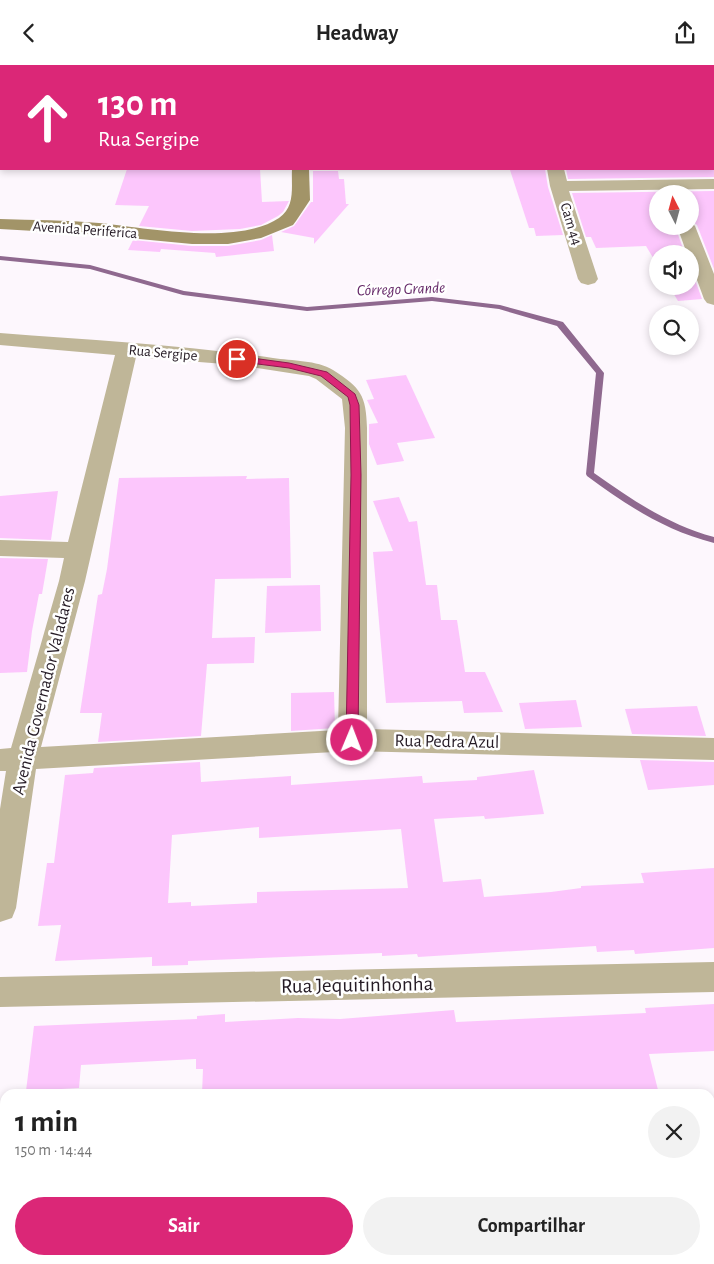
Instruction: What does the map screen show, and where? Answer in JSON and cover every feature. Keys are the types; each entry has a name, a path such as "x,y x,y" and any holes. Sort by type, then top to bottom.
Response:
{"street":[{"name":"Avenida Periferica","path":"0,224 97,229 171,237 217,239 250,236 276,227 293,217 301,201 303,179 300,170"},
{"path":"557,177 649,187"},
{"name":"Cam 44","path":"557,177 588,279"},
{"path":"699,186 714,184"},
{"path":"689,235 714,299"},
{"name":"Rua Sergipe","path":"0,339 289,365 324,374 352,396 355,405 356,475 352,740"},
{"name":"Avenida Governador Valadares","path":"0,908 12,760 72,581 127,350"},
{"path":"0,548 78,550"},
{"name":"Rua Pedra Azul","path":"12,760 352,740 714,749"},
{"name":"Rua Jequitinhonha","path":"0,992 714,977"}],"building":[{"path":"127,170 260,170 262,202 289,201 283,212 261,225 240,229 192,231 139,226 149,206 115,205"},
{"path":"510,170 545,170 548,187 563,235 536,236 534,228 529,228"},
{"path":"566,170 714,170 714,177 568,179"},
{"path":"313,171 338,171 339,179 344,179 346,204 349,204 314,244 314,238 281,232 294,226 311,202 313,202"},
{"path":"699,191 714,191 714,269 699,230"},
{"path":"649,192 649,235 678,235 682,245 649,245 649,251 646,246 596,248 591,237 586,237 572,193"},
{"path":"272,235 274,251 216,257 215,253 161,249 160,252 128,250 133,240 192,246 228,246 261,240"},
{"path":"699,291 702,299 678,301 674,295 699,295"},
{"path":"406,375 435,438 397,443 404,461 377,465 369,444 369,424 378,423 367,400 374,399 366,380"},
{"path":"247,476 246,479 289,478 291,578 215,579 212,638 255,637 254,663 207,664 201,736 98,742 102,713 80,713 98,595 102,594 107,569 119,478"},
{"path":"58,491 51,540 0,538 0,496"},
{"path":"399,497 409,522 417,521 426,585 437,585 441,620 457,620 465,672 485,672 503,712 464,713 462,701 386,703 373,552 393,551 373,501"},
{"path":"0,558 48,559 42,594 39,594 32,631 27,672 0,673"},
{"path":"320,585 321,631 265,633 267,586"},
{"path":"334,692 335,728 291,731 291,693"},
{"path":"576,700 582,727 525,729 519,703"},
{"path":"697,706 706,736 632,734 625,709"},
{"path":"640,760 714,762 714,785 648,790"},
{"path":"200,762 201,782 291,776 291,785 422,776 423,783 477,780 477,777 534,770 544,814 485,819 484,816 434,819 443,882 481,879 484,897 551,892 581,888 581,886 644,883 641,873 714,868 714,948 635,954 634,950 597,952 596,946 418,957 417,954 382,956 382,953 188,961 188,965 152,966 152,957 55,961 61,925 38,926 47,863 54,863 65,775 93,773 94,768","holes":["259,827 259,838 401,829 408,888 257,892 257,903 191,906 191,902 168,903 172,835"]},
{"path":"714,1004 714,1051 649,1054 658,1089 202,1089 203,1069 196,1069 196,1059 81,1065 79,1088 26,1089 34,1026 197,1019 197,1016 225,1014 225,1022 298,1018 340,1019 454,1010 456,1022 646,1013 645,1008"}],"waterway":[{"name":"Córrego Grande","path":"0,258 90,267 183,293 307,309 432,299 500,307 560,324 600,373 590,474 634,505 664,522 714,540"}],"route":[{"path":"237,359 289,365 324,374 352,396 355,405 356,475 352,740"}]}
